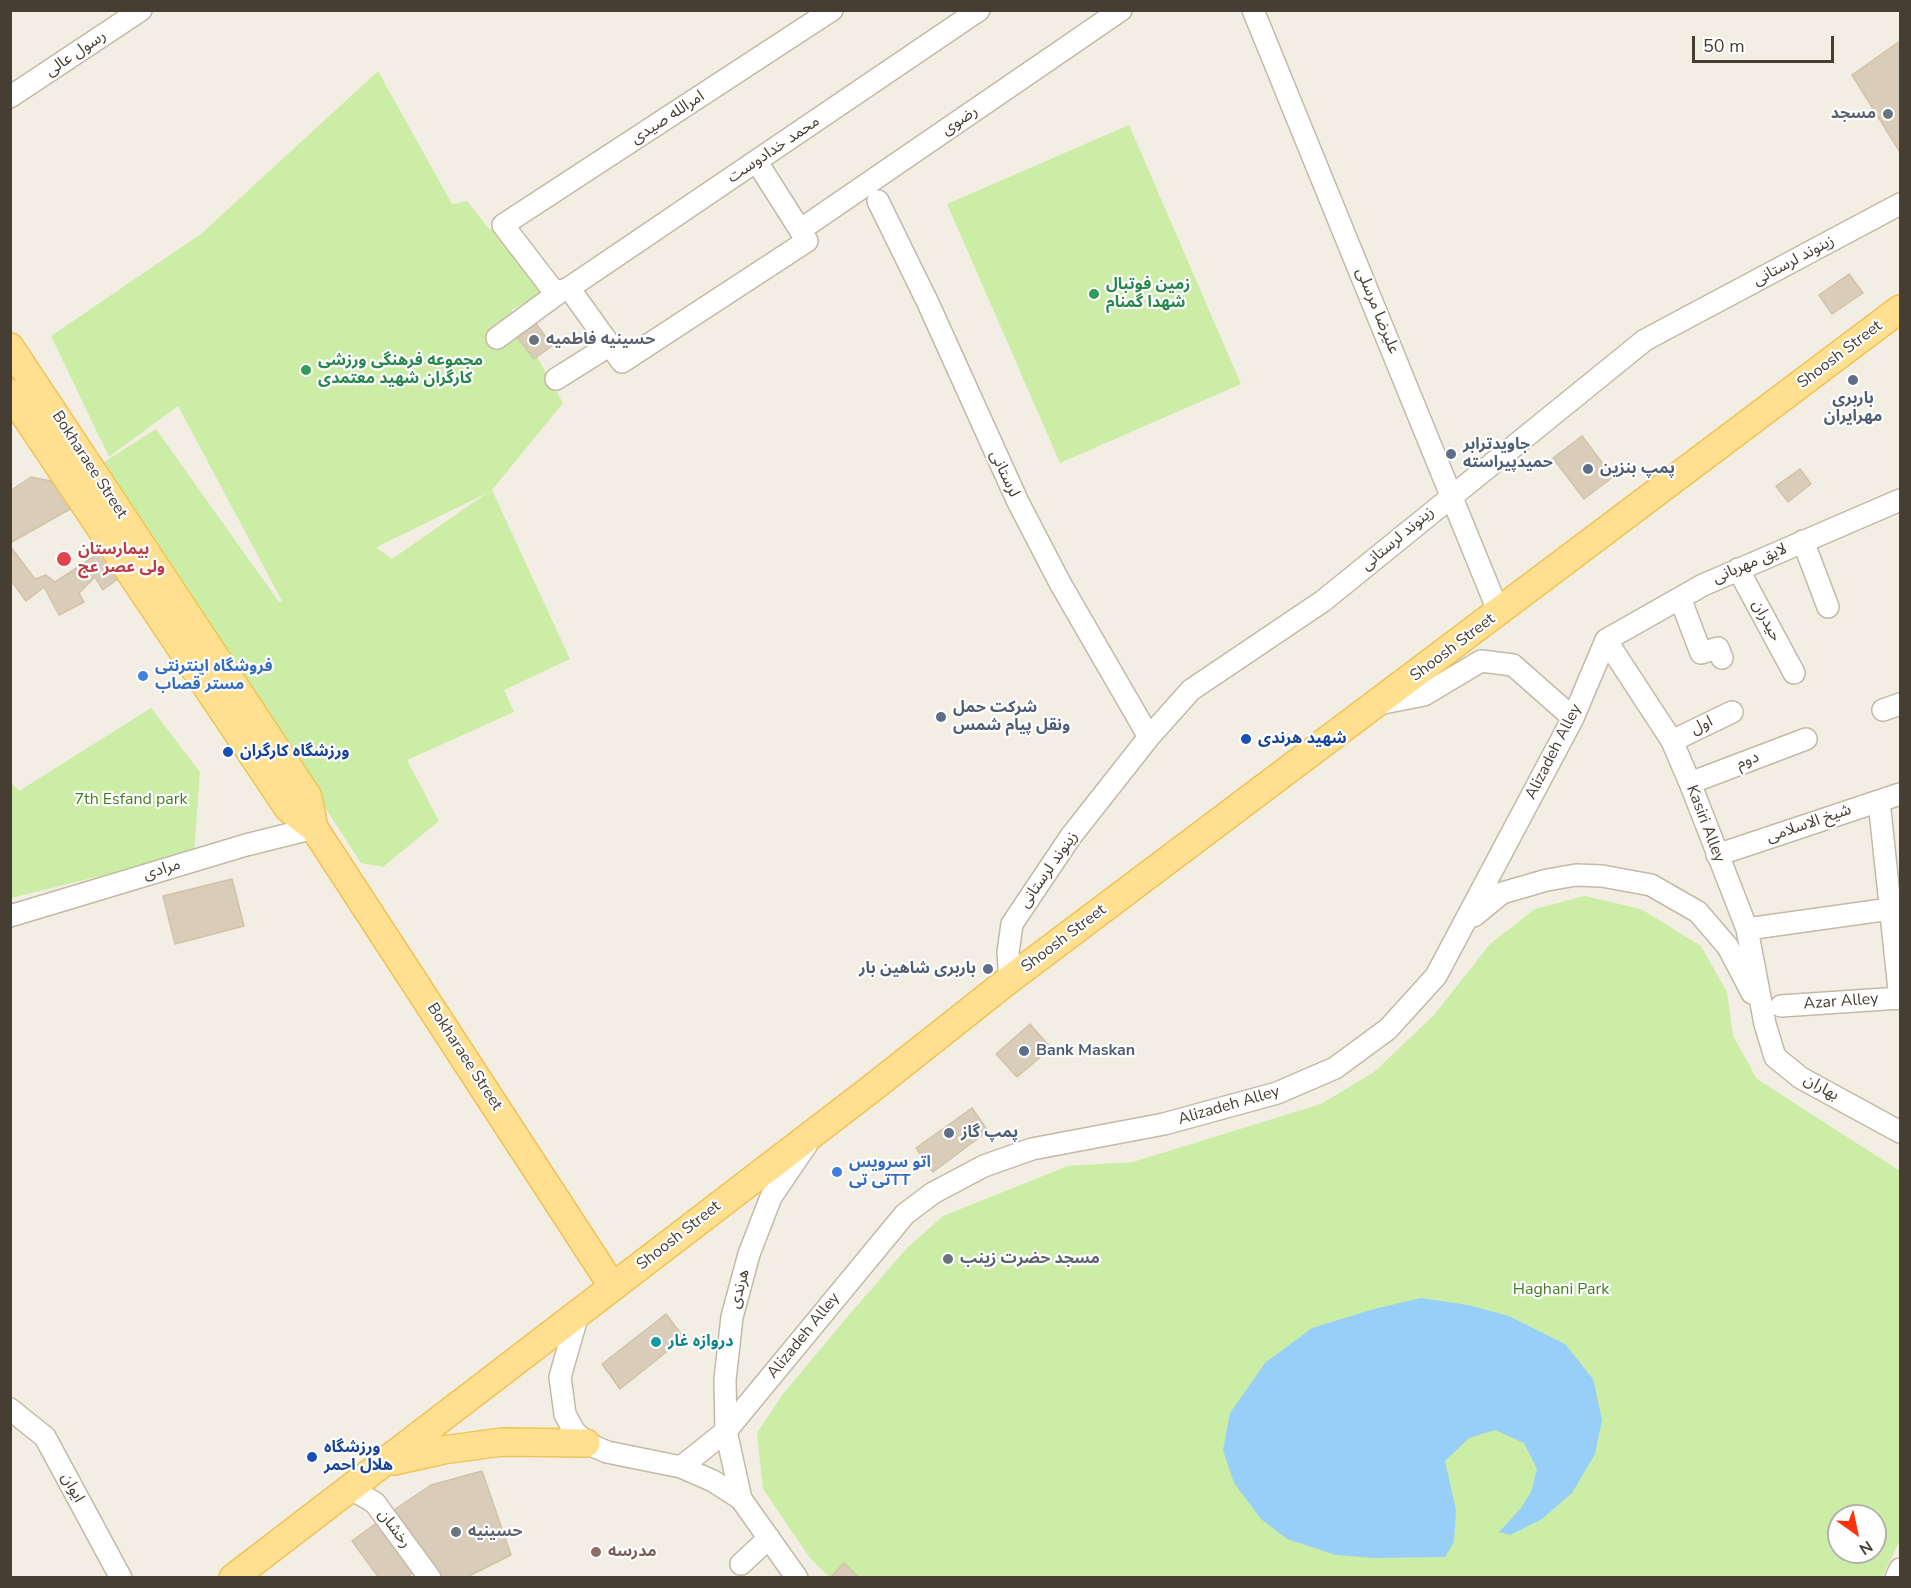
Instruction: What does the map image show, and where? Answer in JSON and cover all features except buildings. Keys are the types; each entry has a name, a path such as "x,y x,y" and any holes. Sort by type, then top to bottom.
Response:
{"main road":[{"name":"Shoosh Street","path":"233,1578 816,1131 1010,979 1900,309"},
{"name":"Bokharaee Street","path":"14,360 308,797 314,828"},
{"name":"Bokharaee Street","path":"10,393 288,808 314,828 613,1287"},
{"path":"385,1463 443,1450 502,1442 586,1443"}],"street":[{"name":"رسول عالی","path":"10,97 141,10"},
{"name":"امرالله صیدی","path":"565,290 552,290 503,225 832,10"},
{"name":"محمد خدادوست","path":"497,338 979,10"},
{"name":"رضوی","path":"800,230 1121,10"},
{"name":"علیرضا مرسلی","path":"1253,10 1499,613"},
{"path":"556,379 616,353 807,241 757,162"},
{"name":"لرستانی","path":"878,201 928,303 1018,502 1060,583 1149,737"},
{"name":"زینوند لرستانی","path":"1010,979 1008,952 1012,924 1071,836 1149,737 1191,690 1323,602 1645,340 1900,204"},
{"path":"565,290 616,353"},
{"name":"لایق مهربانی","path":"1606,640 1680,598 1738,569 1900,500"},
{"path":"1803,542 1828,608"},
{"name":"حیدران","path":"1738,569 1794,673"},
{"path":"1680,598 1701,653 1718,648 1722,658"},
{"name":"Alizadeh Alley","path":"681,1467 726,1431 891,1230 919,1202 948,1184 1005,1158 1043,1147 1173,1122 1277,1093 1335,1068 1371,1043 1411,1007 1436,976 1573,718 1606,640"},
{"name":"Kasiri Alley","path":"1606,640 1672,741 1690,783 1747,929 1765,1024"},
{"path":"1378,704 1424,695 1482,661 1513,665 1573,718"},
{"name":"اول","path":"1672,741 1732,712"},
{"name":"دوم","path":"1690,783 1806,739"},
{"name":"شیخ الاسلامی","path":"1717,855 1900,794"},
{"path":"1879,801 1894,887 1894,921 1900,998"},
{"name":"مرادی","path":"10,916 246,845 314,828"},
{"path":"1466,922 1502,893 1547,880 1576,875 1594,875 1651,885 1698,912 1713,929 1744,974 1765,1024"},
{"path":"1747,929 1894,921"},
{"name":"Azar Alley","path":"1781,1006 1900,998"},
{"name":"بهاران","path":"1765,1024 1775,1057 1786,1067 1900,1132"},
{"name":"هرندی","path":"741,1499 726,1431 725,1380 732,1317 749,1254 771,1197 816,1131"},
{"path":"578,1314 560,1377 561,1399 565,1414 574,1431 586,1443"},
{"name":"ایوان","path":"10,1409 45,1437 121,1578"},
{"name":"هرندی","path":"586,1443 607,1452 681,1467 713,1480 741,1499 797,1578"},
{"name":"رخشان","path":"350,1488 375,1503 430,1578"},
{"path":"741,1563 769,1538"},
{"path":"1896,1578 1900,1569"}],"green space":[{"name":"مجموعه فرهنگی ورزشی کارگران شهید معتمدی","path":"378,71 452,204 467,201 490,230 496,227 547,294 511,310 563,403 492,490 570,659 504,690 514,712 407,760 439,821 383,867 361,863 101,464 156,429 279,602 282,601 178,406 109,457 51,336 201,234","holes":["487,493 392,559 377,547"]},
{"name":"زمین فوتبال شهدا گمنام","path":"1129,125 1241,384 1060,463 947,204"},
{"name":"7th Esfand park","path":"151,708 200,772 194,853 11,898 10,781 19,791"},
{"name":"Haghani Park","path":"1585,896 1641,909 1701,946 1727,992 1733,1036 1757,1079 1900,1171 1900,1540 1882,1577 829,1577 810,1558 763,1489 757,1433 783,1394 907,1248 943,1216 1068,1166 1133,1162 1321,1104 1374,1072 1434,1015 1490,944 1535,909"}],"water":[{"path":"1421,1298 1468,1305 1509,1316 1565,1344 1593,1379 1602,1420 1595,1454 1572,1493 1542,1519 1510,1535 1499,1532 1521,1508 1531,1492 1537,1469 1524,1443 1495,1430 1469,1438 1445,1461 1456,1510 1454,1542 1445,1557 1374,1558 1336,1555 1287,1539 1261,1519 1234,1483 1223,1450 1230,1413 1265,1363 1312,1328 1374,1309"}],"place":[{"name":"مسجد","path":"1888,114"},
{"name":"زمین فوتبال شهدا گمنام","path":"1094,294"},
{"name":"حسینیه فاطمیه","path":"534,340"},
{"name":"مجموعه فرهنگی ورزشی کارگران شهید معتمدی","path":"306,370"},
{"name":"باربری مهرایران","path":"1853,380"},
{"name":"جاویدترابر حمیدپیراسته","path":"1451,454"},
{"name":"پمپ بنزین","path":"1588,469"},
{"name":"بیمارستان ولی عصر عج","path":"64,559"},
{"name":"فروشگاه اینترنتی مستر قصاب","path":"143,676"},
{"name":"شرکت حمل ونقل پیام شمس","path":"941,717"},
{"name":"شهید هرندی","path":"1246,739"},
{"name":"ورزشگاه کارگران","path":"228,752"},
{"name":"باربری شاهین بار","path":"988,969"},
{"name":"Bank Maskan","path":"1024,1051"},
{"name":"پمپ گاز","path":"949,1133"},
{"name":"اتو سرویس تی تیTT","path":"837,1172"},
{"name":"مسجد حضرت زینب","path":"948,1259"},
{"name":"دروازه غار","path":"656,1342"},
{"name":"ورزشگاه هلال احمر","path":"312,1457"},
{"name":"حسینیه","path":"456,1532"},
{"name":"مدرسه","path":"596,1552"}]}
